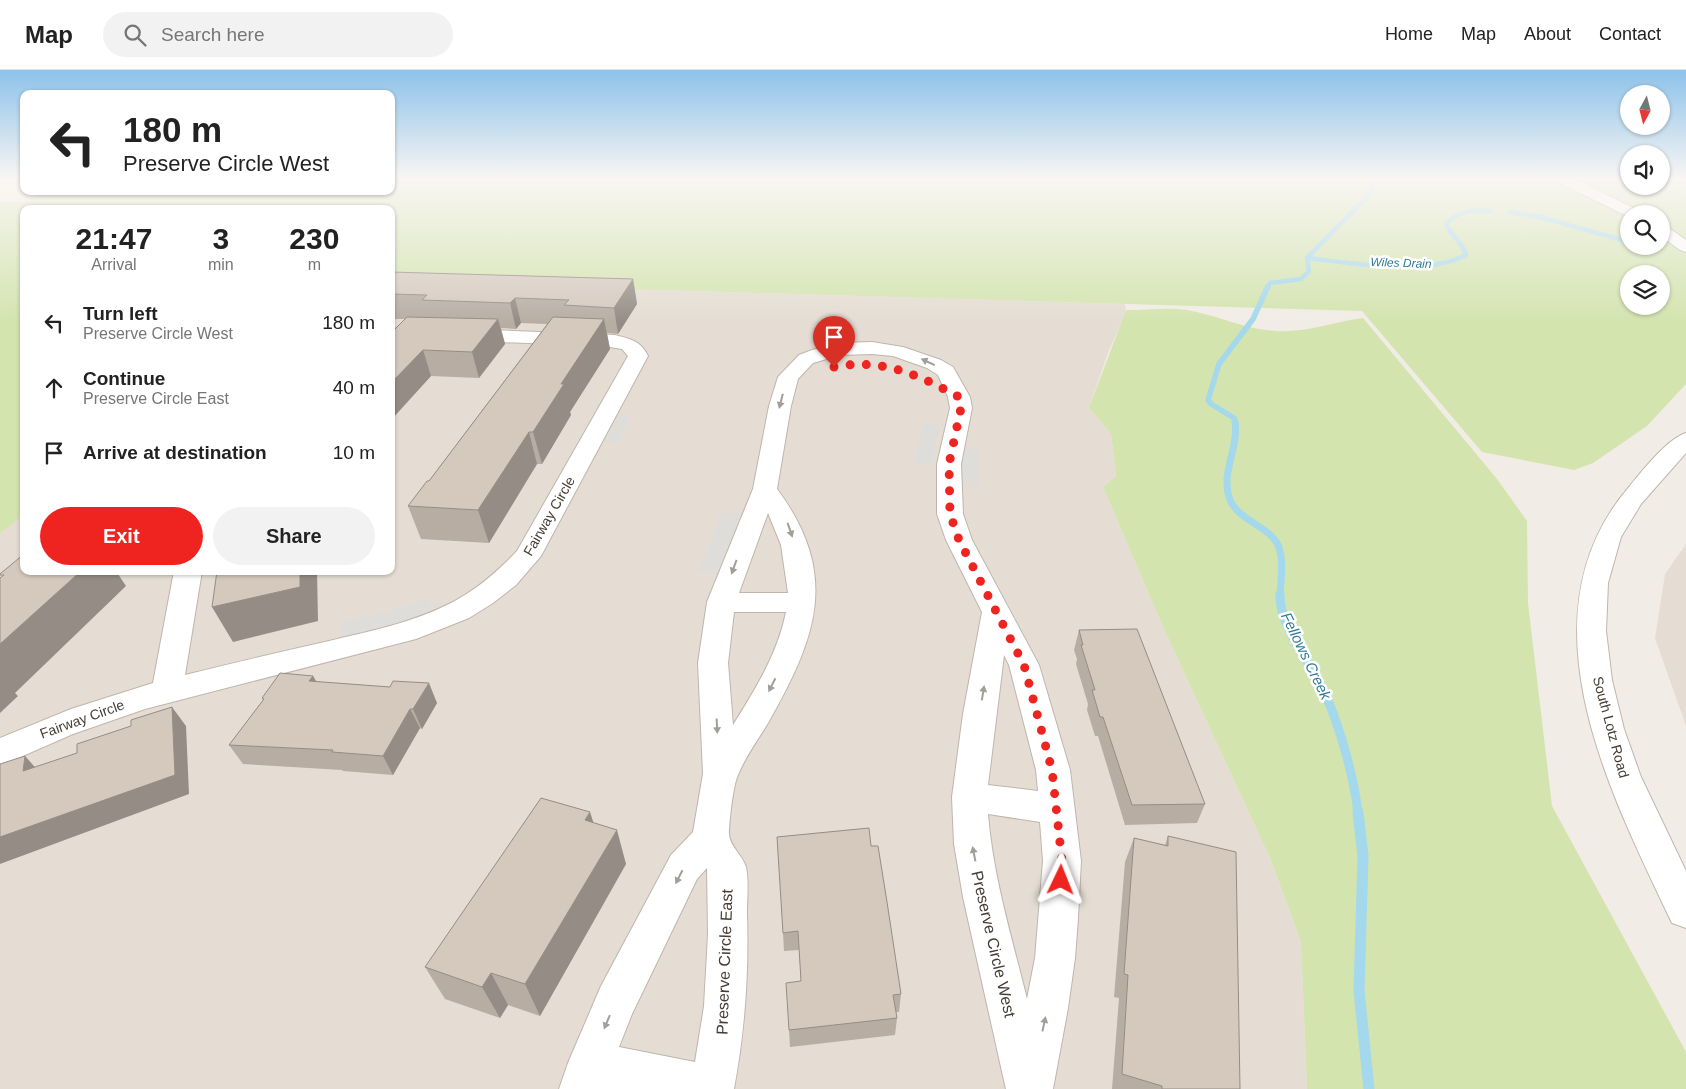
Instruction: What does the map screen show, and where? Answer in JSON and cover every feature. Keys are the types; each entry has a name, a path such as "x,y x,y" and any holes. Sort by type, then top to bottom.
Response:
{"street":[{"path":"1670,235 1686,247"},
{"name":"Fairway Circle","path":"0,753 57,726 102,710 167,691 418,628 455,613 487,595 511,576 528,556 638,356 628,344 604,340 420,333 395,336"},
{"name":"Preserve Circle West","path":"765,489 780,406 788,377 806,359 819,354 840,350 868,355 896,351 934,364 946,372 959,397 961,408 949,464 950,514 959,540 1024,665 1052,770 1057,809 1062,861 1055,958 1046,1013 1029,1089"},
{"name":"South Lotz Road","path":"1686,440 1646,483 1618,519 1608,537 1595,576 1591,624 1593,657 1599,694 1619,765 1646,831 1686,910"},
{"path":"710,839 720,774 713,663 721,602 765,489"},
{"path":"720,774 759,710 794,641 802,603 799,559 788,524 765,489"},
{"path":"167,691 187,575"},
{"path":"721,602 802,603"},
{"name":"Preserve Circle West","path":"996,612 979,714 969,798 972,844 982,897 1029,1089"},
{"path":"969,798 1057,809"},
{"name":"Preserve Circle East","path":"710,839 727,867 728,934 725,1006 721,1042 711,1089 586,1076 616,1001 684,867 710,839"}],"shaded area":[{"path":"395,282 1125,304 1126,310 1108,353 1089,408 1111,434 1116,476 1103,487 1163,627 1270,858 1301,942 1307,1089 0,1089 0,533 20,518 20,575 395,575"},
{"path":"618,415 631,416 618,442 604,442"},
{"path":"923,423 940,424 932,465 913,463"},
{"path":"963,448 981,450 978,476 979,489 960,488 959,475"},
{"path":"723,511 742,513 717,574 696,572"},
{"path":"1686,544 1686,726 1655,638 1665,574"},
{"path":"427,599 435,612 387,627 342,638 342,621 388,611"}],"green space":[{"path":"0,228 20,228 20,518 0,533"},
{"path":"395,228 1620,228 1620,255 1670,255 1670,228 1686,228 1686,384 1647,426 1593,463 1574,470 1482,452 1362,311 395,282"},
{"path":"1126,310 1187,310 1254,328 1276,331 1309,329 1363,318 1497,479 1527,521 1528,603 1552,806 1686,1052 1686,1089 1307,1089 1301,942 1270,858 1163,627 1103,487 1116,476 1111,434 1089,408"}],"building":[{"path":"395,272 633,279 614,308 564,305 569,300 515,298 510,303 422,300 427,295 395,294"},
{"path":"407,317 498,319 472,352 423,350 395,379 395,329"},
{"path":"553,317 604,319 561,384 564,384 533,432 529,432 478,510 408,506 427,481 429,481"},
{"path":"20,557 20,575 77,575 0,644 0,578 4,575 0,574"},
{"path":"216,575 300,575 300,587 212,607"},
{"path":"1137,629 1205,804 1132,805 1103,717 1100,717 1092,690 1095,690 1081,645 1083,645 1079,630"},
{"path":"280,673 313,676 309,681 390,687 393,681 429,683 413,709 410,709 383,756 332,752 333,750 229,745 264,699 262,698"},
{"path":"172,707 175,775 0,837 0,764 25,756 23,771 77,753 77,744 131,726 131,720"},
{"path":"541,798 590,812 585,820 617,830 525,984 491,973 482,987 425,967"},
{"path":"869,828 871,846 878,846 901,994 893,995 897,1018 789,1030 786,983 801,981 798,931 783,933 777,837"},
{"path":"1168,836 1236,852 1240,1089 1162,1089 1162,1086 1122,1074 1128,975 1124,974 1134,838 1168,846"}],"waterway":[{"name":"Fellows Creek","path":"1307,258 1337,228"},
{"name":"Wiles Drain","path":"1307,258 1388,266 1430,265 1449,261 1466,255 1462,246 1448,228"},
{"name":"Wiles Drain","path":"1578,228 1620,239"},
{"name":"Fellows Creek","path":"1268,288 1270,283 1301,279 1309,271 1307,258"},
{"name":"Fellows Creek","path":"1235,423 1234,418 1211,404 1208,400 1219,364 1253,319 1268,286"},
{"name":"Fellows Creek","path":"1235,422 1235,441 1227,478 1229,497 1238,511 1267,532 1278,545 1282,563 1280,594"},
{"name":"Fellows Creek","path":"1280,594 1285,621 1321,686 1337,725 1350,770 1358,813"},
{"name":"Fellows Creek","path":"1358,812 1363,856 1359,991 1369,1089"}],"route":[{"path":"834,367 863,363 901,370 916,375 959,397 961,408 949,464 950,514 959,540 1024,665 1044,733 1052,770 1062,861 1061,880"}]}
